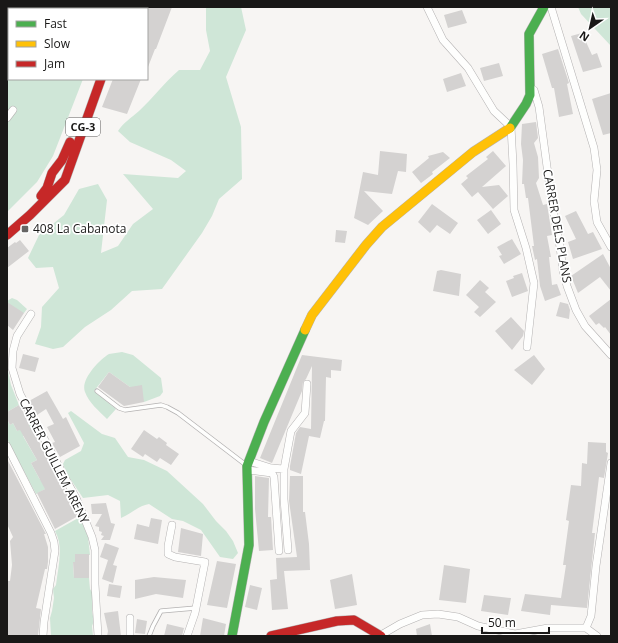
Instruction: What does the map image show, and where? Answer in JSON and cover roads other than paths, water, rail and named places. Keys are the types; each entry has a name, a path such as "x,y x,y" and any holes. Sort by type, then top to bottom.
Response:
{"main road":[{"path":"232,636 249,545 248,466 267,415 312,315 366,245 382,227 474,152 510,127 526,104 530,95 529,34 544,7"},
{"name":"CG-3","path":"7,228 18,220 38,200 47,188 53,173 68,149 94,80"},
{"name":"CG-3","path":"7,235 42,204 65,179 101,80"},
{"path":"53,173 62,169 65,172 65,179"},
{"path":"271,636 337,621 354,620 381,636"}],"street":[{"path":"427,7 444,40 468,68 494,111 510,127 513,164 514,210 526,248 534,283 527,347"},
{"path":"551,7 594,148 597,170 594,201 597,222 611,247"},
{"name":"CARRER DELS PLANS","path":"529,86 534,90 539,107 552,204 563,271 567,286 576,310 585,326 611,355"},
{"path":"7,118 13,110"},
{"name":"CARRER GUILLEM ARENY","path":"31,314 17,336 13,351 12,368 20,394 77,500 92,536 96,550 95,584 98,636"},
{"path":"288,550 284,499 284,469 291,431 305,413 307,384"},
{"path":"7,446 46,522 54,542 55,551 43,636"},
{"path":"586,628 591,616 596,566 611,463"},
{"path":"248,466 284,469"},
{"path":"248,466 272,473 274,477 279,551"},
{"path":"172,526 168,554 175,557 205,562 196,608 187,636"},
{"path":"381,636 400,624 422,615 438,614 458,617 478,626 515,635 548,628 586,628 597,636"},
{"path":"130,618 130,636"}],"lane":[{"path":"97,391 119,408 125,410 161,405 167,407 178,413 248,466"},
{"path":"149,636 161,611 196,608"}],"place":[{"name":"408 La Cabanota","path":"25,229"}]}
